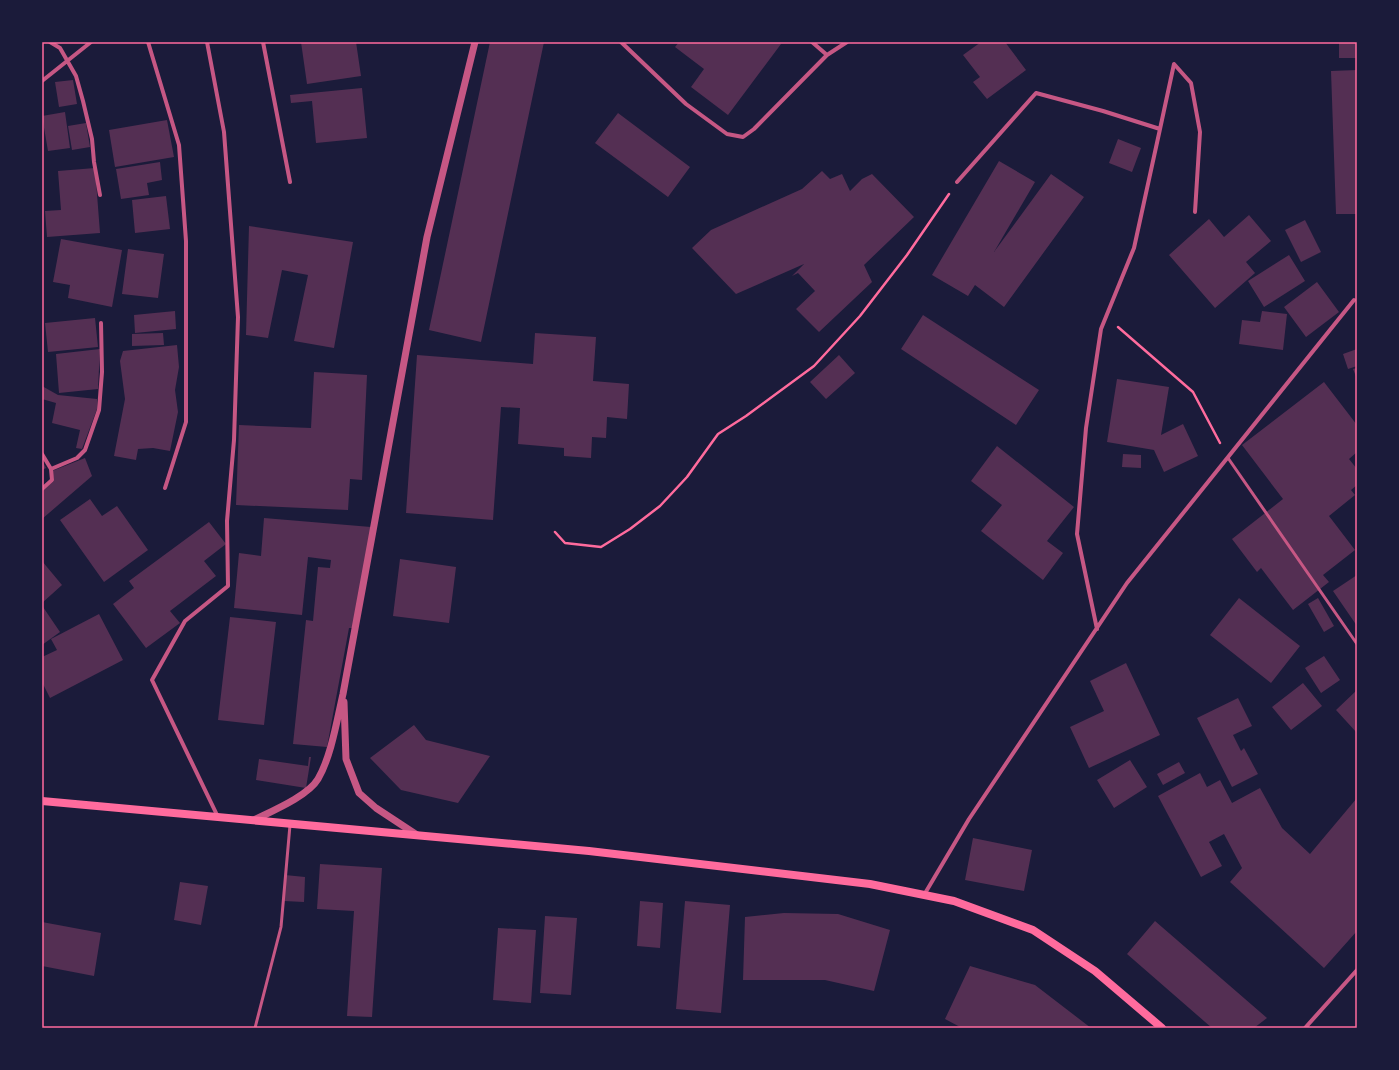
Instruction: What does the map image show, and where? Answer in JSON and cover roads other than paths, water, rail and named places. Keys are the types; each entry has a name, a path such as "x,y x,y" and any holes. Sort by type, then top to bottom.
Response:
{"main road":[{"path":"42,801 605,852 870,884 954,901 1033,930 1095,971 1162,1028"}],"street":[{"path":"50,42 60,48 76,76 92,139 94,162 100,196"},
{"path":"42,81 91,42"},
{"path":"148,42 178,145 186,241 186,422 165,488"},
{"path":"207,42 224,132 238,317 234,440 227,521 228,586 185,621 152,680 218,817"},
{"path":"263,42 290,182"},
{"path":"254,820 301,795 318,780 329,752 343,694 427,237 475,42"},
{"path":"621,42 686,104 727,134 743,137 754,129 828,55 847,42"},
{"path":"812,42 828,55"},
{"path":"1097,629 1077,534 1086,428 1101,329 1134,248 1174,64 1191,83 1200,132 1195,212"},
{"path":"957,182 1036,93 1103,111 1160,129"},
{"path":"924,895 969,819 1127,583 1354,300"},
{"path":"51,469 77,458 85,450 100,410 102,372 101,323"},
{"path":"42,454 51,469 52,480 42,489"},
{"path":"343,694 346,759 359,793 376,808 417,835"},
{"path":"1305,1028 1357,970"}],"lane":[{"path":"1228,458 1357,644"},
{"path":"255,1028 281,927 290,824"}]}
